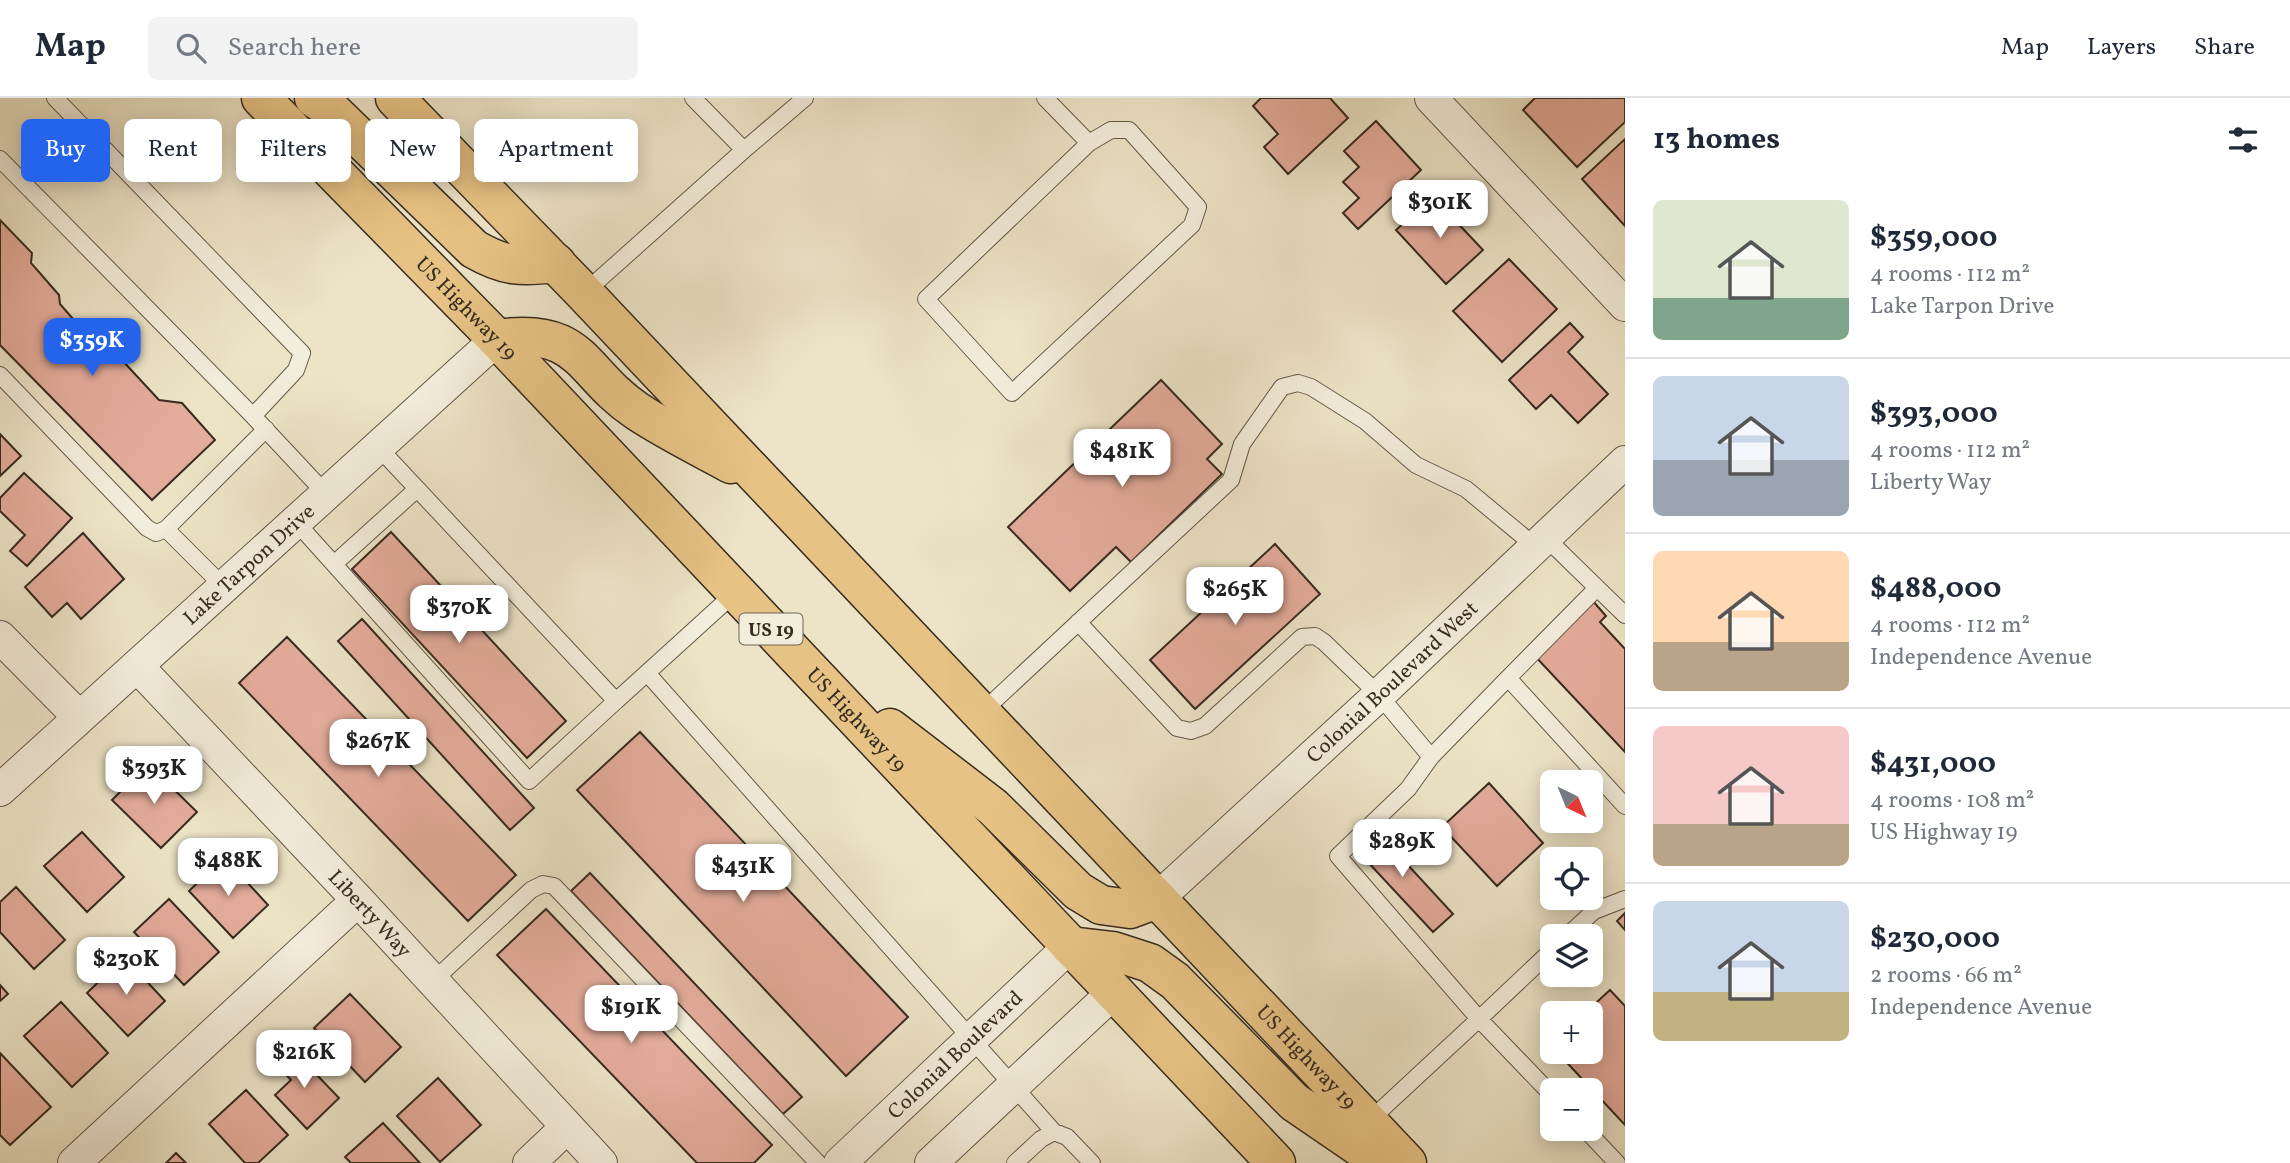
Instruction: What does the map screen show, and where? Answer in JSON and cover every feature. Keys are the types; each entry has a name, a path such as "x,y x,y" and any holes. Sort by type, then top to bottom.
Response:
{"highway":[{"name":"US Highway 19","path":"261,98 497,339 1276,1163"},
{"path":"314,98 329,108 474,249 496,262 522,267 556,263"},
{"name":"US Highway 19","path":"395,98 556,263 1407,1163"},
{"path":"497,339 535,337 573,350 635,410 764,482"},
{"path":"794,654 993,807 1078,891 1101,905 1130,909 1157,899"},
{"path":"1070,946 1113,951 1158,969 1175,981 1294,1102 1383,1163"}],"street":[{"path":"1431,98 1625,305"},
{"name":"Lake Tarpon Drive","path":"0,790 497,339"},
{"name":"Colonial Boulevard West","path":"1157,899 1379,695 1625,462"},
{"path":"0,637 79,717"},
{"name":"Liberty Way","path":"136,666 358,900 601,1163"},
{"path":"74,1163 358,900"},
{"name":"Colonial Boulevard","path":"840,1163 1070,946"},
{"path":"931,1163 1114,992"},
{"path":"528,1163 566,1128"}],"lane":[{"path":"55,98 302,354 296,370 253,415"},
{"path":"693,98 744,150"},
{"path":"584,293 805,98"},
{"path":"1045,98 1089,143"},
{"path":"1111,130 1129,130 1198,207 1192,225 1012,393 926,299 1089,143 1111,130"},
{"path":"0,159 253,415 326,494"},
{"path":"0,375 147,528 156,533 166,529 265,429"},
{"path":"981,713 1231,480 1242,444 1257,419 1282,387 1298,383 1311,387 1365,421 1416,465 1466,489 1541,543 1625,615"},
{"path":"378,447 616,701"},
{"path":"334,564 417,489"},
{"path":"296,522 529,781 736,592"},
{"path":"166,529 223,587"},
{"path":"1540,1082 1479,1018 1338,856 1408,789 1431,757 1596,589"},
{"path":"1078,622 1177,728 1191,732 1205,726 1302,637 1315,636 1379,695 1431,757"},
{"path":"647,673 1054,1132 1067,1137 1092,1163"},
{"path":"1508,678 1625,806"},
{"path":"433,981 531,890 542,884 554,886 818,1163"},
{"path":"1580,924 1594,911 1625,899"},
{"path":"1368,1122 1540,961"},
{"path":"1016,1163 1041,1139 1054,1132"},
{"path":"1597,1141 1618,1163"}],"building":[{"path":"1261,98 1330,98 1348,118 1288,174 1264,147 1278,134 1253,106"},
{"path":"1535,98 1625,98 1625,122 1577,167 1523,110"},
{"path":"1376,121 1421,170 1358,229 1343,213 1359,198 1343,182 1359,167 1344,151"},
{"path":"1625,139 1625,226 1582,179"},
{"path":"1433,197 1483,250 1446,284 1396,230"},
{"path":"0,220 32,253 31,263 59,295 60,304 73,319 87,331 96,332 159,400 182,403 215,440 152,500 0,345"},
{"path":"1509,259 1557,309 1502,362 1453,311"},
{"path":"1570,323 1583,337 1568,352 1608,394 1578,423 1551,395 1536,409 1509,380"},
{"path":"1161,380 1222,444 1207,459 1222,474 1131,562 1116,547 1070,591 1008,527"},
{"path":"0,434 21,456 0,476"},
{"path":"24,473 72,518 27,566 10,551 25,535 0,511 0,498"},
{"path":"391,532 566,721 527,758 352,569"},
{"path":"83,533 124,579 81,619 67,603 52,617 25,587"},
{"path":"1275,544 1320,594 1195,709 1150,660"},
{"path":"1592,600 1606,616 1600,622 1625,649 1625,752 1533,654"},
{"path":"362,619 534,808 510,830 338,641"},
{"path":"287,637 516,875 468,921 239,683"},
{"path":"640,732 908,1017 846,1076 577,790"},
{"path":"148,764 197,812 161,848 112,800"},
{"path":"1489,783 1543,843 1497,886 1442,827"},
{"path":"1372,826 1453,914 1433,932 1352,845"},
{"path":"82,832 124,877 87,912 44,866"},
{"path":"224,857 268,905 233,938 189,891"},
{"path":"590,873 802,1097 783,1114 571,891"},
{"path":"16,887 65,940 34,969 0,932 0,902"},
{"path":"169,899 219,952 184,985 134,932"},
{"path":"546,909 772,1145 754,1163 697,1163 497,955"},
{"path":"1625,913 1625,930 1617,921"},
{"path":"124,957 165,1001 128,1036 87,993"},
{"path":"0,985 8,994 0,1001"},
{"path":"1610,990 1625,1006 1625,1125 1603,1101 1603,1078 1581,1078 1568,1064 1603,1064 1603,1001 1598,1001"},
{"path":"350,994 401,1047 365,1082 314,1028"},
{"path":"61,1002 108,1053 72,1087 24,1036"},
{"path":"291,1048 339,1098 307,1129 275,1095 291,1080 275,1063"},
{"path":"0,1053 51,1107 10,1145 0,1135"},
{"path":"438,1078 481,1125 440,1162 397,1116"},
{"path":"246,1090 288,1135 258,1163 245,1163 209,1124"},
{"path":"383,1123 420,1163 351,1163 345,1157"},
{"path":"176,1153 186,1163 166,1163"}]}
